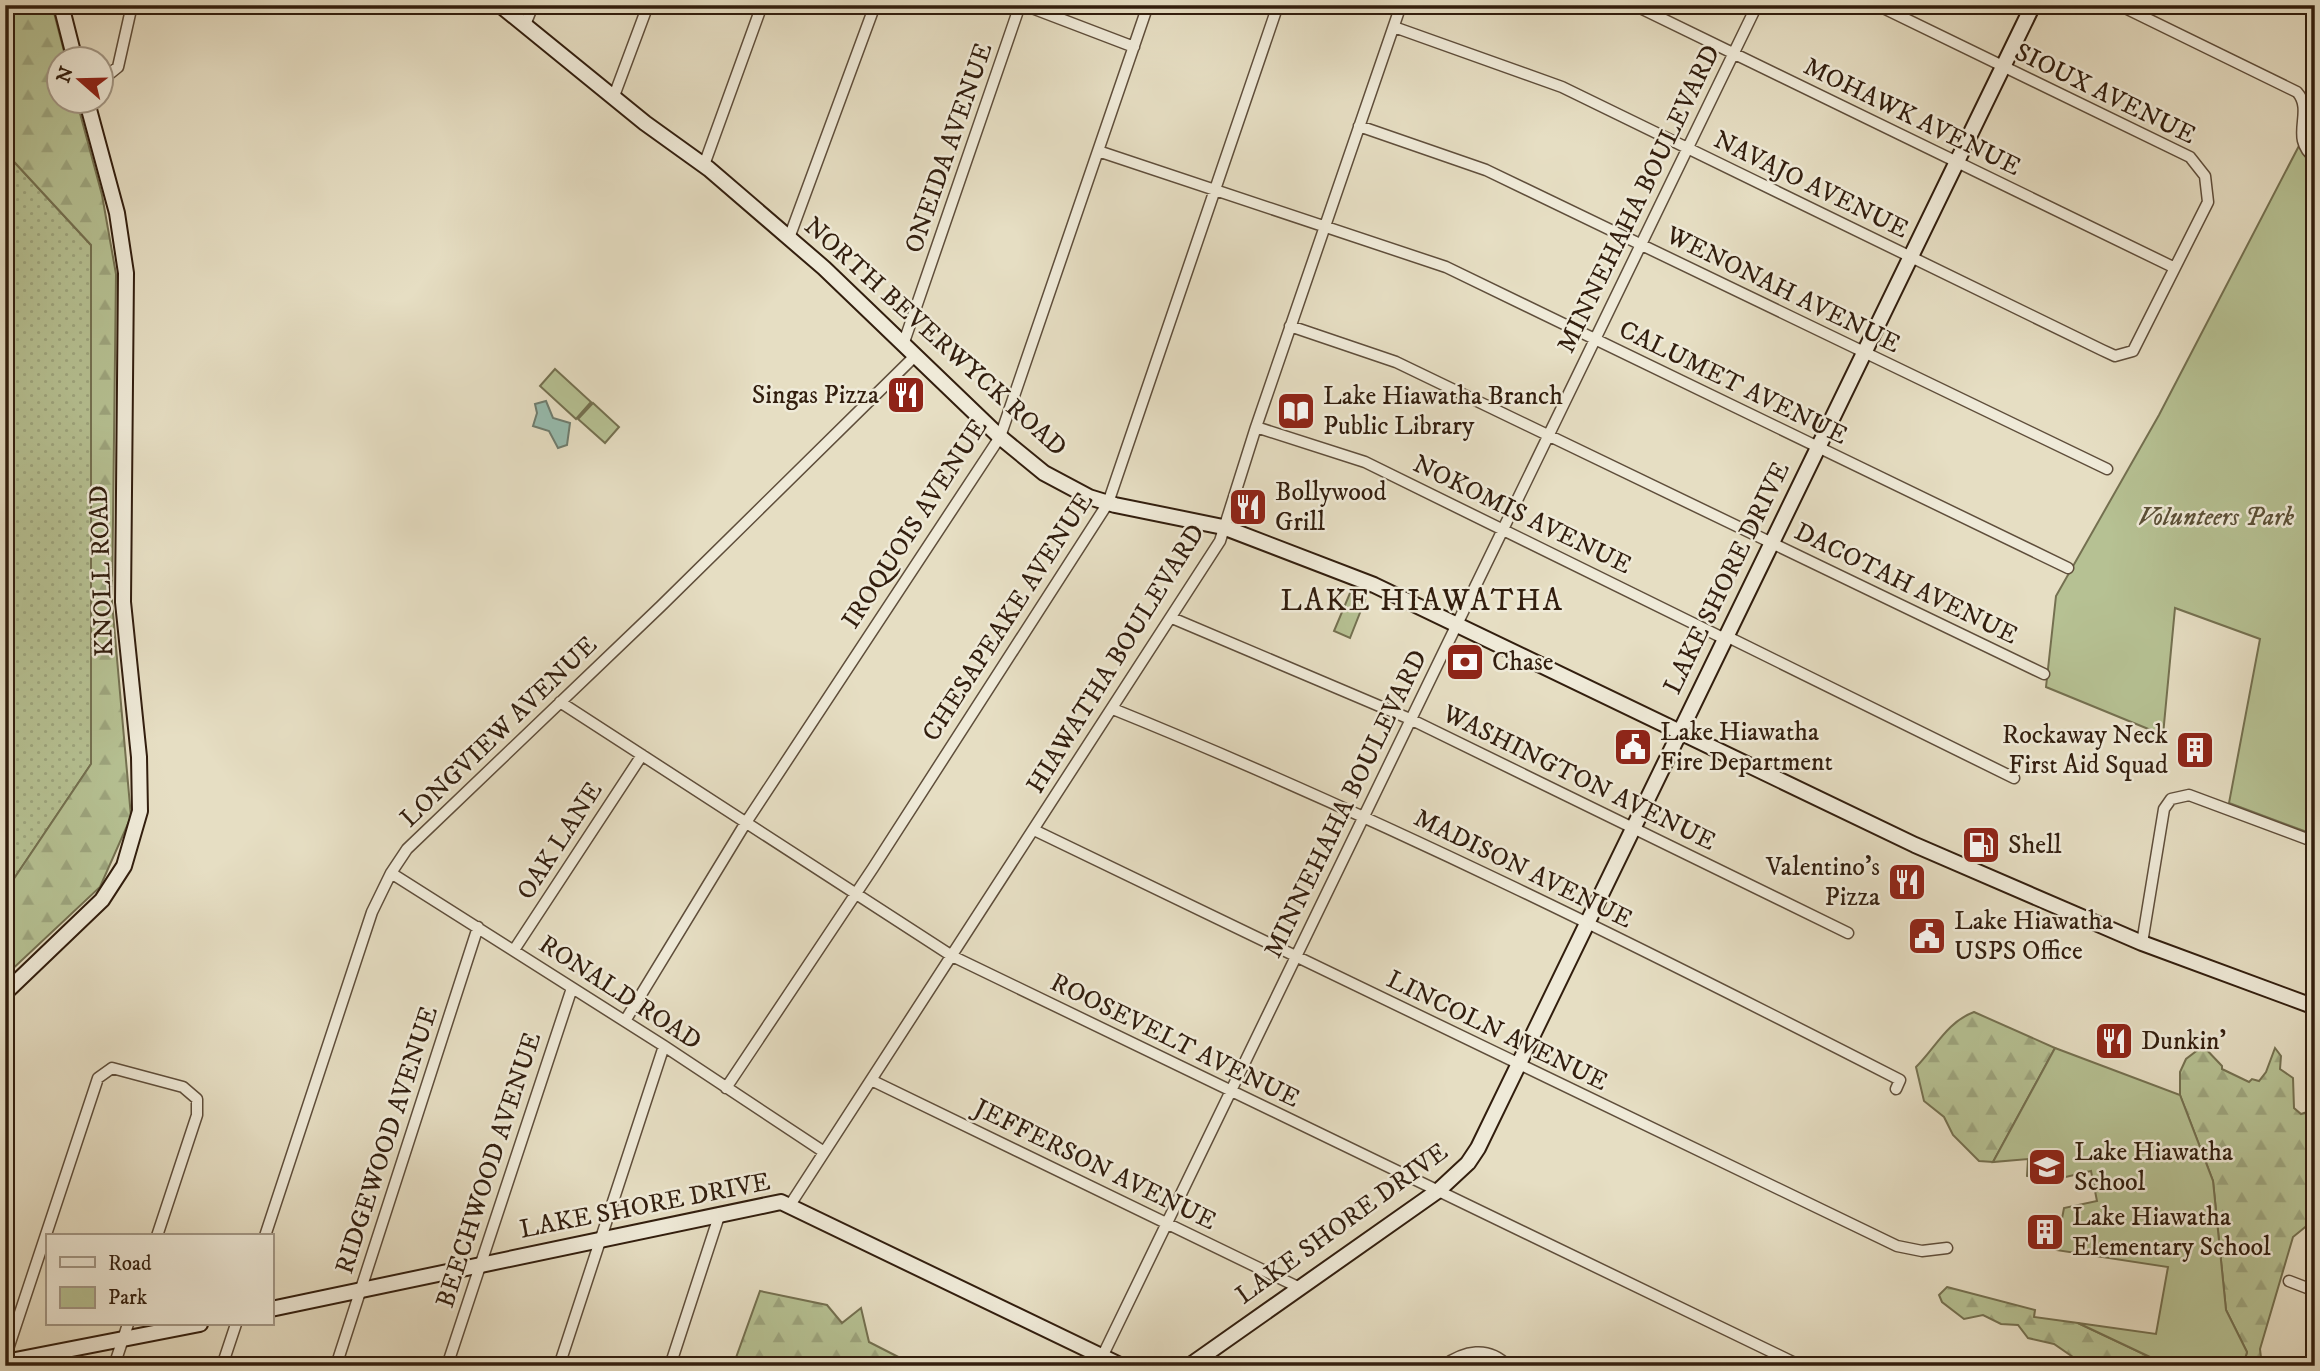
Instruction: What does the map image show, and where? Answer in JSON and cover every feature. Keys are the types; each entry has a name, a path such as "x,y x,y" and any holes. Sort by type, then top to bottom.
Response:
{"street":[{"path":"61,5 71,46"},
{"path":"116,69 132,5"},
{"name":"NORTH BEVERWYCK ROAD","path":"500,5 704,165 789,238 1000,436 1044,473 1080,493 1108,503 1223,527 1354,577 1915,845 2142,943 2315,1007"},
{"path":"525,25 533,5"},
{"path":"614,96 648,5"},
{"path":"704,165 762,5"},
{"path":"789,238 875,5"},
{"path":"1022,5 1134,47"},
{"name":"ONEIDA AVENUE","path":"903,345 1022,5"},
{"name":"IROQUOIS AVENUE","path":"625,1021 745,824 1000,436 1148,5"},
{"name":"CHESAPEAKE AVENUE","path":"726,1088 856,894 1108,503 1278,5"},
{"name":"HIAWATHA BOULEVARD","path":"790,1205 1220,541 1256,426 1401,5"},
{"name":"MOHAWK AVENUE","path":"1634,5 2173,267"},
{"name":"MINNEHAHA BOULEVARD","path":"1102,1357 1757,5"},
{"name":"SIOUX AVENUE","path":"1877,5 2190,157 2199,166 2208,183 2208,202 2173,267 2137,346 2128,354"},
{"name":"LAKE SHORE DRIVE","path":"1189,1366 1439,1190 1468,1163 1478,1148 2033,5"},
{"path":"2119,5 2297,92 2303,105 2302,142 2304,149 2315,158"},
{"name":"NAVAJO AVENUE","path":"1394,27 1562,87 2102,350 2115,356 2128,354"},
{"name":"KNOLL ROAD","path":"5,993 102,900 124,866 140,811 139,757 123,602 126,273 117,214 91,116"},
{"name":"WENONAH AVENUE","path":"1359,126 1486,170 2107,470"},
{"name":"CALUMET AVENUE","path":"1098,151 1446,267 2068,568"},
{"name":"DACOTAH AVENUE","path":"1290,326 1396,362 2044,674"},
{"name":"LONGVIEW AVENUE","path":"266,1234 372,912 391,873 407,849 915,356"},
{"name":"NOKOMIS AVENUE","path":"1256,426 1365,462 2014,778"},
{"name":"WASHINGTON AVENUE","path":"1172,618 1410,719 1848,933"},
{"name":"ROOSEVELT AVENUE","path":"560,702 952,956 1801,1366"},
{"name":"MADISON AVENUE","path":"1113,709 1363,816 1587,922 1900,1080 1896,1088"},
{"name":"OAK LANE","path":"514,950 642,755"},
{"path":"2142,943 2164,809 2171,799 2189,795 2315,842"},
{"name":"LINCOLN AVENUE","path":"1034,830 1897,1246 1922,1251 1947,1248"},
{"name":"RONALD ROAD","path":"391,873 664,1046 824,1153"},
{"name":"RIDGEWOOD AVENUE","path":"336,1366 478,927"},
{"name":"BEECHWOOD AVENUE","path":"447,1366 572,988"},
{"path":"559,1366 664,1046"},
{"path":"46,1234 97,1078 111,1068 189,1090 198,1107 158,1234"},
{"name":"JEFFERSON AVENUE","path":"871,1080 1300,1288"},
{"name":"LAKE SHORE DRIVE","path":"273,1308 772,1202 790,1205 1122,1366"},
{"path":"670,1366 720,1213"},
{"path":"46,1234 5,1360 190,1326"},
{"path":"2289,1281 2315,1291"},
{"path":"114,1366 127,1326"},
{"path":"222,1366 235,1326"},
{"path":"1443,1366 1457,1356 1475,1352 1493,1355 1508,1366"}],"green space":[{"path":"5,5 52,5 63,46 46,46 46,116 81,116 102,195 116,274 112,602 131,817 100,887 5,976 5,892 91,764 91,245 5,152"},
{"name":"Volunteers Park","path":"2315,115 2315,835 2229,803 2260,639 2175,608 2163,735 2046,687 2056,596 2159,415"},
{"path":"5,152 91,245 91,764 5,892"},
{"path":"555,369 591,402 576,419 540,386"},
{"path":"593,403 619,427 605,443 578,419"},
{"path":"1350,593 1365,600 1350,638 1334,631"},
{"path":"1974,1012 2055,1048 1993,1162 1979,1161 1953,1135 1944,1117 1924,1101 1916,1067 1956,1022"},
{"path":"2203,1046 2222,1069 2249,1082 2252,1079 2259,1081 2266,1072 2275,1048 2281,1056 2280,1069 2293,1078 2294,1108 2301,1114 2310,1111 2315,1113 2315,1219 2293,1237 2260,1349 2262,1366 2243,1366 2247,1352 2226,1310 2213,1181 2180,1095 2180,1072 2186,1059"},
{"path":"2055,1048 2180,1095 2213,1181 2226,1310 2247,1352 2243,1366 2169,1366 2078,1323 2156,1334 2168,1267 2056,1250 2064,1208 2097,1201 2091,1171 2053,1180 2027,1176 2028,1159 1993,1162"},
{"path":"1947,1287 2035,1310 2034,1317 2078,1323 2169,1366 2086,1366 2054,1344 2028,1338 2018,1325 2001,1324 1983,1315 1964,1319 1942,1302 1939,1295"},
{"path":"760,1291 827,1305 842,1323 861,1308 869,1342 916,1366 733,1366"}],"water":[{"path":"546,401 553,418 570,423 567,445 558,448 549,431 533,426 537,413 535,404"}],"place":[{"name":"Singas Pizza","path":"906,395"},
{"name":"Lake Hiawatha Branch Public Library","path":"1296,411"},
{"name":"Bollywood Grill","path":"1248,507"},
{"name":"Chase","path":"1465,662"},
{"name":"Lake Hiawatha Fire Department","path":"1633,747"},
{"name":"Rockaway Neck First Aid Squad","path":"2195,750"},
{"name":"Shell","path":"1981,845"},
{"name":"Valentino's Pizza","path":"1907,882"},
{"name":"Lake Hiawatha USPS Office","path":"1927,936"},
{"name":"Dunkin'","path":"2114,1041"},
{"name":"Lake Hiawatha School","path":"2047,1167"},
{"name":"Lake Hiawatha Elementary School","path":"2045,1232"}],"district":[{"name":"LAKE HIAWATHA","path":"1422,601"}]}
